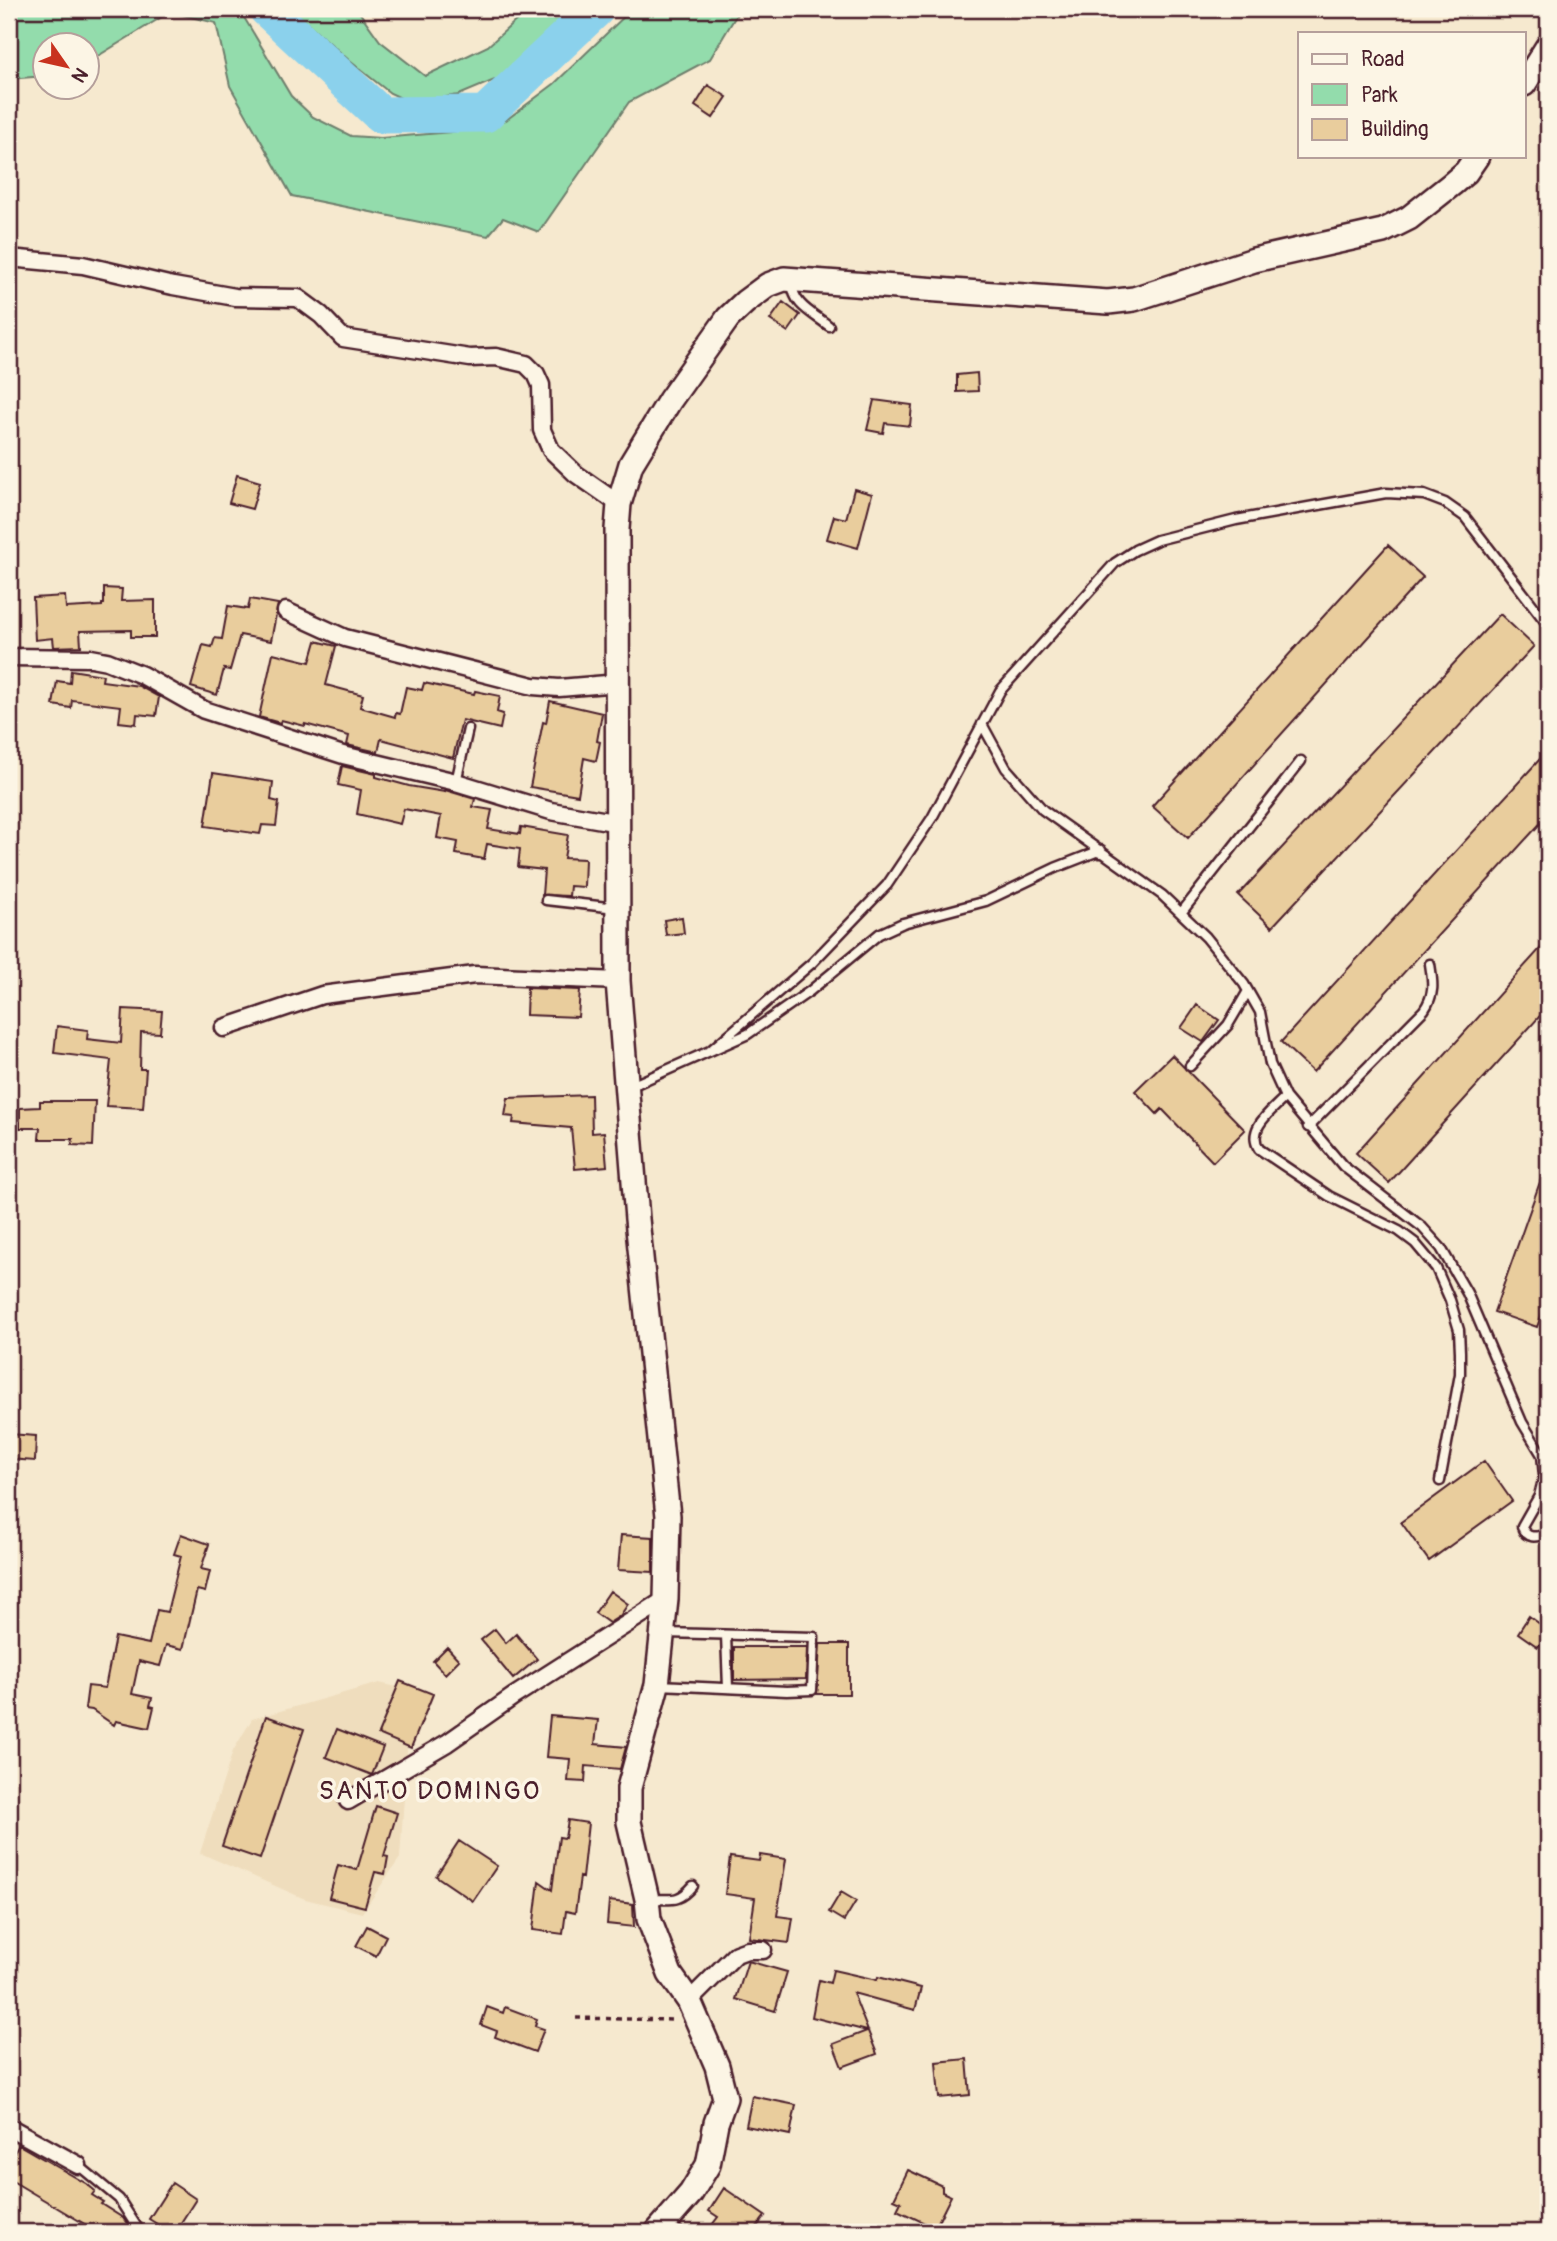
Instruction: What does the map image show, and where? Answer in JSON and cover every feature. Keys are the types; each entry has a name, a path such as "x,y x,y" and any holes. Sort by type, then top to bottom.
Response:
{"street":[{"path":"1526,81 1548,46"},
{"path":"667,2229 708,2165 716,2123 725,2098 718,2066 693,2011 670,1974 649,1919 648,1899 629,1822 629,1788 657,1685 666,1599 668,1516 618,981 617,529 619,504 631,464 670,400 728,318 768,285 783,279 1108,302 1134,299 1254,260 1383,231 1409,218 1466,173 1476,158"},
{"path":"9,258 83,265 235,297 298,298 321,315 343,338 470,358 496,357 526,364 536,374 541,385 542,430 551,450 576,474 619,504"},
{"path":"286,611 345,638 533,686 559,688 619,683"},
{"path":"9,657 91,658 107,661 142,675 204,710 343,755 456,782 551,811 619,823"},
{"path":"224,1028 322,995 475,975 618,981"},
{"path":"348,1801 447,1743 514,1696 666,1599"},
{"path":"693,2011 736,1954 747,1950 763,1950"},
{"path":"9,2127 78,2165"}],"lane":[{"path":"793,280 792,292 796,298 830,326"},
{"path":"710,1050 813,963 887,885 932,818 1000,691 1105,573 1135,550 1157,540 1236,520 1386,493 1424,495 1444,503 1465,517 1548,625"},
{"path":"982,724 1006,768 1043,810 1162,895 1206,937 1248,991 1260,1012 1270,1064 1285,1097 1343,1166 1422,1227 1441,1248 1467,1293 1522,1422 1542,1455 1544,1476 1539,1496 1522,1526 1523,1531 1526,1535 1535,1537 1548,1534"},
{"path":"456,782 468,729"},
{"path":"1181,913 1301,761"},
{"path":"626,1088 748,1034 790,1005 879,934 903,923 986,901 1055,868 1100,852"},
{"path":"546,901 617,908"},
{"path":"1308,1127 1424,1010 1434,989 1430,964"},
{"path":"1190,1066 1228,1025 1248,991"},
{"path":"1285,1097 1255,1130 1254,1140 1259,1149 1329,1196 1399,1231 1415,1243 1436,1268 1450,1300 1459,1330 1460,1374 1440,1481"},
{"path":"657,1685 787,1691 812,1689 814,1637 662,1633"},
{"path":"726,1634 727,1688"},
{"path":"648,1899 677,1900 693,1886"},
{"path":"78,2165 119,2199 140,2232"}],"path":[{"path":"576,2018 693,2011"}],"shaded area":[{"path":"379,1683 411,1690 400,1858 362,1913 305,1899 200,1853 233,1751 252,1719"}],"green space":[{"path":"9,9 239,9 291,96 313,117 351,136 381,138 452,132 506,120 554,84 632,9 740,9 710,59 629,102 539,232 503,218 488,236 292,196 230,86 216,23 170,12 102,53 102,32 32,32 32,77 9,79"},
{"path":"292,9 357,9 380,41 425,76 488,46 529,9 575,9 502,77 459,95 410,102 390,93"}],"building":[{"path":"708,85 727,97 713,118 695,106"},
{"path":"783,302 800,315 788,332 770,320"},
{"path":"977,373 978,391 957,392 957,375"},
{"path":"874,400 912,405 910,426 885,423 883,433 867,430"},
{"path":"237,475 260,482 252,509 229,503"},
{"path":"854,489 872,494 858,548 827,539 834,516 846,519"},
{"path":"1388,545 1423,577 1188,838 1152,806"},
{"path":"104,588 122,589 121,601 155,600 155,637 131,637 131,630 80,631 81,646 54,647 53,638 35,640 33,598 65,596 66,608 102,606"},
{"path":"250,599 278,604 271,641 240,635 230,670 224,669 217,695 191,687 203,645 212,647 215,638 222,639 228,606 248,609"},
{"path":"1500,614 1534,646 1272,927 1238,895"},
{"path":"316,641 336,646 326,685 363,695 360,707 395,717 396,713 400,714 406,687 422,690 424,683 474,694 475,691 500,696 497,712 503,714 500,729 462,720 453,758 381,739 378,752 347,745 349,736 305,724 281,720 280,723 259,717 273,653 310,662"},
{"path":"71,670 103,675 102,681 139,686 159,697 156,716 137,714 136,724 119,722 121,706 72,700 71,708 53,705 57,681 70,683"},
{"path":"550,701 602,713 596,761 584,758 578,795 530,787"},
{"path":"1540,759 1548,767 1548,815 1313,1072 1281,1042"},
{"path":"342,766 409,786 445,790 475,799 473,807 492,810 488,829 520,834 521,827 568,835 564,858 585,859 584,887 570,886 569,896 542,895 544,870 518,867 520,849 487,844 484,859 456,854 458,842 437,838 441,816 404,809 400,824 357,814 361,790 338,785"},
{"path":"213,773 273,782 271,800 279,802 276,826 262,825 260,834 205,826"},
{"path":"682,917 684,933 666,935 664,920"},
{"path":"1548,940 1548,1007 1389,1183 1356,1153"},
{"path":"527,988 580,990 578,1017 526,1015"},
{"path":"1197,1005 1219,1020 1203,1042 1181,1028"},
{"path":"123,1009 162,1011 160,1033 141,1032 140,1069 146,1069 143,1108 106,1106 111,1060 54,1053 57,1026 88,1030 87,1039 121,1043"},
{"path":"1172,1055 1245,1130 1213,1162 1162,1109 1157,1114 1135,1091"},
{"path":"591,1095 592,1133 604,1132 607,1166 575,1169 571,1128 513,1123 514,1117 505,1116 508,1098"},
{"path":"40,1101 95,1101 93,1146 72,1145 73,1139 39,1139 40,1128 20,1128 20,1108 40,1107"},
{"path":"1546,1165 1548,1297 1537,1327 1494,1312"},
{"path":"9,1434 36,1436 35,1461 9,1459"},
{"path":"1484,1461 1512,1501 1429,1561 1401,1522"},
{"path":"181,1534 209,1544 201,1569 210,1571 205,1592 197,1590 183,1649 166,1645 160,1666 139,1661 132,1694 152,1698 150,1706 154,1707 149,1728 116,1721 114,1725 92,1710 85,1709 88,1686 105,1688 115,1637 149,1644 157,1610 167,1612 181,1556 174,1554"},
{"path":"621,1535 653,1537 653,1572 618,1570"},
{"path":"610,1591 628,1604 620,1616 609,1623 595,1613"},
{"path":"1529,1616 1548,1630 1538,1647 1518,1633"},
{"path":"495,1629 506,1643 516,1634 537,1659 513,1679 481,1640"},
{"path":"820,1644 849,1644 849,1694 817,1694"},
{"path":"447,1647 459,1660 445,1674 433,1661"},
{"path":"734,1647 807,1647 806,1679 734,1680"},
{"path":"400,1681 433,1694 411,1748 378,1734"},
{"path":"266,1716 304,1729 260,1859 222,1846"},
{"path":"550,1716 598,1720 595,1744 626,1747 620,1769 586,1766 585,1782 568,1781 570,1759 546,1757"},
{"path":"337,1729 383,1747 372,1775 326,1757"},
{"path":"376,1806 397,1813 384,1856 388,1857 385,1874 375,1872 365,1907 329,1898 338,1865 357,1870"},
{"path":"568,1820 588,1823 575,1913 566,1911 563,1934 533,1930 539,1881 552,1890 559,1837 565,1838"},
{"path":"459,1841 497,1866 473,1901 436,1876"},
{"path":"760,1855 786,1859 777,1916 793,1918 789,1943 749,1938 755,1898 725,1894 730,1857 759,1861"},
{"path":"841,1892 856,1901 844,1921 829,1912"},
{"path":"609,1901 633,1904 634,1927 607,1924"},
{"path":"367,1926 386,1936 376,1956 356,1946"},
{"path":"748,1961 787,1972 775,2011 736,1999"},
{"path":"833,1970 877,1980 878,1977 921,1988 915,2010 853,1993 877,2054 842,2067 833,2044 867,2031 812,2017 819,1980 830,1983"},
{"path":"487,2007 503,2013 505,2007 537,2019 535,2026 544,2029 535,2052 495,2037 497,2031 481,2025"},
{"path":"967,2059 970,2095 939,2098 936,2062"},
{"path":"752,2096 796,2105 790,2135 746,2126"},
{"path":"19,2145 87,2184 95,2191 92,2195 103,2202 101,2204 123,2218 128,2225 124,2232 84,2232 88,2226 9,2179 9,2161"},
{"path":"908,2170 942,2186 942,2192 951,2196 935,2228 897,2210 901,2202 894,2199"},
{"path":"172,2183 196,2199 175,2232 170,2232 149,2219"},
{"path":"724,2188 765,2216 753,2232 723,2232 712,2225 718,2217 709,2211"}],"waterway":[{"path":"267,9 381,115 485,114 596,9"}],"district":[{"name":"SANTO DOMINGO","path":"430,1791"}]}
